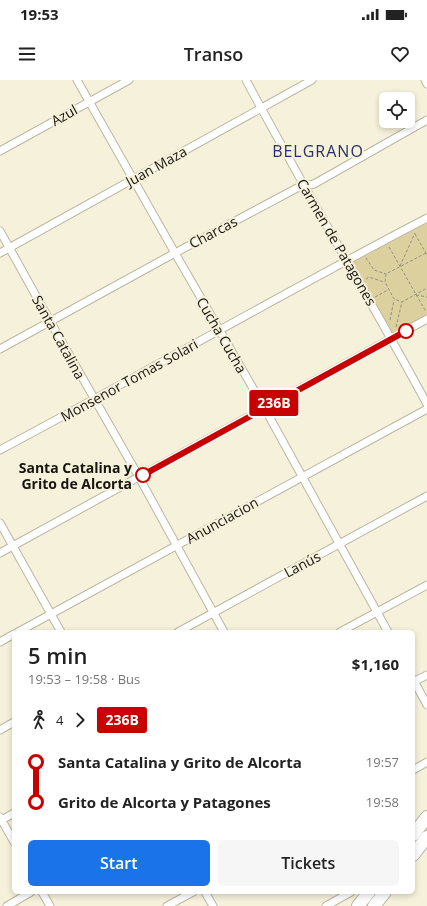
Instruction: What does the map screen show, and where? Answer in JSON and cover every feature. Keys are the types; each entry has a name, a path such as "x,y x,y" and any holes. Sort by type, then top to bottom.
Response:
{"main road":[{"path":"415,832 427,817"},
{"path":"415,852 427,837"},
{"path":"358,906 367,894"},
{"path":"374,906 383,894"}],"street":[{"name":"Cucha Cucha","path":"77,80 265,409 387,630"},
{"name":"Azul","path":"0,151 129,80"},
{"name":"Carmen de Patagones","path":"246,80 304,186 387,331 393,338 427,404"},
{"name":"Juan Maza","path":"0,253 312,80"},
{"path":"425,80 427,84"},
{"name":"Charcas","path":"0,349 297,188 314,184 427,120"},
{"name":"Monsenor Tomas Solari","path":"0,450 94,400 347,260 427,218"},
{"name":"Santa Catalina","path":"0,231 94,400 139,477 223,630"},
{"path":"0,553 427,320"},
{"name":"Anunciacion","path":"22,630 427,409"},
{"name":"Lanús","path":"182,630 427,496"},
{"path":"0,523 60,630"},
{"path":"344,630 427,585"},
{"path":"0,642 12,635"},
{"path":"415,681 427,675"},
{"path":"415,683 427,705"},
{"path":"0,730 12,723"},
{"path":"415,769 427,762"},
{"path":"12,814 1,819 12,838"},
{"path":"7,906 28,894"},
{"path":"43,894 50,906"},
{"path":"167,906 189,894"},
{"path":"206,894 213,906"},
{"path":"326,906 347,894"}],"path":[{"path":"363,252 374,270 386,274 400,267 426,254 414,233 400,267"},
{"path":"385,240 427,315"},
{"path":"386,274 385,282 394,299 402,302 427,288"},
{"path":"359,281 369,277 385,282"},
{"path":"370,300 389,290"},
{"path":"416,295 427,297"},
{"path":"387,331 394,299"},
{"path":"393,338 402,302"}],"shaded area":[{"path":"427,218 427,319 392,339 347,260"}],"bus line":[{"name":"236B","path":"143,475 406,331"}],"place":[{"name":"Santa Catalina y Grito de Alcorta","path":"143,475"}],"district":[{"name":"BELGRANO","path":"318,151"}]}
